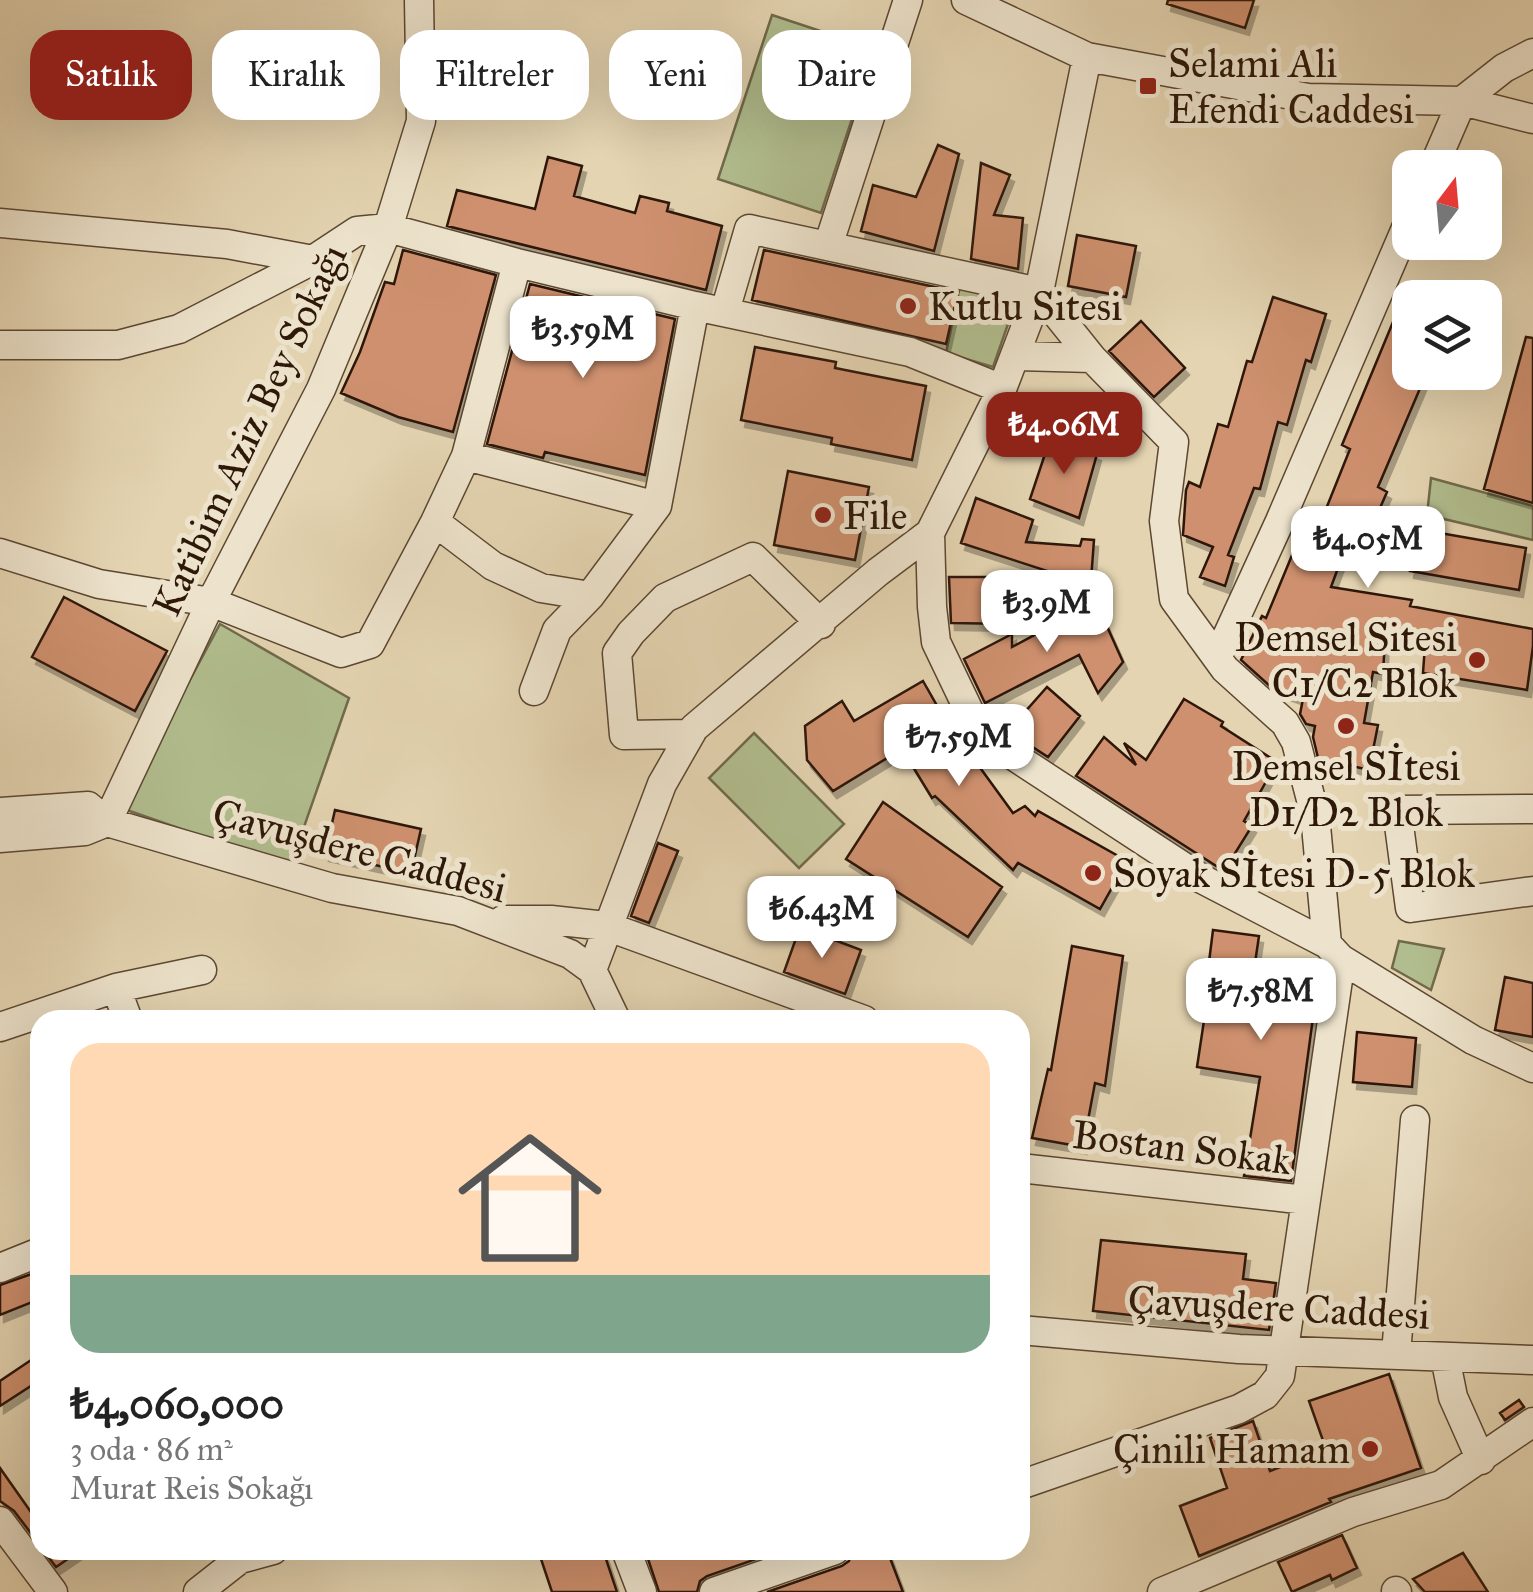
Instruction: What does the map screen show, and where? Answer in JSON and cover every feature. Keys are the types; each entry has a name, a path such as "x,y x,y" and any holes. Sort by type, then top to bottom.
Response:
{"street":[{"name":"Katibim Aziz Bey Sokağı","path":"106,822 211,602 321,390 388,228 420,121 419,0"},
{"path":"828,246 908,0"},
{"path":"966,0 1087,56 1308,98 1462,102 1533,119"},
{"path":"1441,150 1462,102 1504,68 1533,53"},
{"path":"611,1010 592,970 662,784 690,734 878,572 930,533 1002,389 1039,292 1087,56"},
{"path":"0,222 227,244 314,260"},
{"path":"0,344 118,345 180,328 314,260 358,230 388,228 695,306 910,352 1002,389"},
{"path":"726,311 749,229 1039,292 1092,358 1174,442 1164,521 1174,599 1226,670 1285,723 1296,742 1315,815 1334,951 1306,1200"},
{"path":"1218,656 1392,260"},
{"path":"0,552 98,584 211,602 342,653 370,644 466,456 518,263"},
{"path":"534,691 556,630 590,596 657,506 695,306"},
{"path":"1017,356 1092,358"},
{"path":"466,456 657,506"},
{"path":"435,522 493,566 541,588 590,596"},
{"path":"930,533 936,642 970,712 997,745 1202,879 1334,951 1472,1040 1533,1068"},
{"path":"690,734 624,735 617,653 665,598 753,557 821,624"},
{"name":"Çavuşdere Caddesi","path":"0,812 88,806 106,822 332,888 458,911 570,954 592,970"},
{"path":"1533,809 1397,810 1410,908 1533,890"},
{"name":"Çavuşdere Caddesi","path":"0,838 85,831 106,822"},
{"path":"484,920 551,920 606,926 837,1010"},
{"path":"52,1010 116,988 202,970"},
{"path":"116,988 124,1010"},
{"path":"0,1028 30,1018"},
{"path":"1396,1354 1415,1120"},
{"name":"Bostan Sokak","path":"1030,1169 1306,1200 1280,1376 1265,1395 1239,1409 1030,1482"},
{"path":"0,1268 30,1256"},
{"name":"Çavuşdere Caddesi","path":"1030,1331 1285,1350 1533,1360"},
{"path":"1444,1357 1453,1396 1481,1460"},
{"path":"1162,1592 1353,1512 1441,1485 1533,1422"},
{"path":"0,1520 53,1592"},
{"path":"198,1592 239,1560"},
{"path":"630,1560 642,1592"},
{"path":"714,1592 805,1560"}],"green space":[{"path":"772,15 817,30 767,30"},
{"path":"762,45 762,120 852,120 821,213 718,179 737,120 742,120 742,106"},
{"path":"960,286 1009,297 1014,307 993,367 946,353"},
{"path":"1431,478 1533,506 1533,540 1427,515"},
{"path":"220,624 349,698 290,867 121,808"},
{"path":"754,733 844,824 799,868 709,778"},
{"path":"1399,941 1444,949 1431,990 1392,968"}],"building":[{"path":"1168,0 1254,0 1245,28 1167,4"},
{"path":"938,145 959,154 934,251 861,231 873,185 916,197"},
{"path":"548,157 582,166 574,196 635,213 640,196 669,203 667,211 722,226 706,290 447,226 457,190 535,209"},
{"path":"981,163 1010,175 994,215 1023,218 1018,269 971,259"},
{"path":"1077,235 1136,246 1126,297 1068,286"},
{"path":"403,250 496,275 453,432 398,417 341,393 385,282 394,284"},
{"path":"764,250 958,292 946,344 752,300"},
{"path":"530,284 675,319 645,475 545,452 543,458 487,444"},
{"path":"1273,297 1326,314 1311,362 1306,360 1287,425 1278,422 1260,489 1254,488 1228,555 1234,557 1225,586 1200,577 1213,547 1183,535 1186,490 1189,482 1200,487 1218,424 1228,427 1247,361 1252,362"},
{"path":"1141,321 1185,368 1154,397 1109,351"},
{"path":"1392,324 1392,390 1419,390 1378,487 1387,492 1363,547 1348,541 1331,587 1412,600 1410,606 1533,629 1527,690 1423,673 1425,645 1385,639 1383,674 1373,672 1364,723 1378,725 1369,770 1318,758 1313,737 1315,726 1306,724 1300,714 1303,699 1272,688 1241,660 1262,616 1266,618 1295,548 1308,554 1350,449 1342,445"},
{"path":"1526,337 1533,338 1533,503 1484,489"},
{"path":"755,347 836,362 835,368 926,386 912,460 831,444 832,438 741,420"},
{"path":"1051,436 1097,454 1079,518 1030,499"},
{"path":"788,471 869,487 855,560 774,545"},
{"path":"976,498 1033,520 1026,542 1080,546 1082,539 1094,540 1090,594 1073,593 1075,580 961,543"},
{"path":"1417,529 1526,548 1519,590 1410,571"},
{"path":"949,577 1008,577 1011,624 951,623"},
{"path":"64,597 167,651 135,711 32,657"},
{"path":"1096,602 1123,662 1098,693 1079,655 985,703 964,659 1012,634 1012,647"},
{"path":"923,681 944,718 1013,813 1025,806 1035,816 1038,811 1127,861 1100,909 1018,863 1013,870 935,796 932,798 910,762 930,732 833,791 807,760 805,726 842,701 854,721"},
{"path":"1047,687 1080,716 1048,757 1008,731"},
{"path":"1184,699 1277,762 1244,821 1252,826 1224,871 1076,776 1104,737 1136,765 1124,743 1146,760"},
{"path":"883,802 1002,887 968,937 846,859"},
{"path":"335,810 421,829 411,873 325,854"},
{"path":"658,843 678,851 649,923 631,916"},
{"path":"800,927 861,950 845,994 784,972"},
{"path":"1213,930 1259,936 1255,963 1319,973 1291,1181 1244,1176 1260,1077 1197,1067"},
{"path":"1072,946 1123,956 1105,1086 1095,1083 1083,1147 1032,1138 1048,1069 1051,1070"},
{"path":"1505,977 1533,983 1533,1037 1495,1030"},
{"path":"1357,1032 1416,1038 1412,1087 1353,1082"},
{"path":"1101,1240 1246,1254 1243,1279 1276,1283 1269,1330 1093,1311"},
{"path":"30,1274 30,1303 0,1315 0,1285"},
{"path":"30,1361 30,1386 0,1406 0,1381"},
{"path":"1389,1374 1421,1468 1329,1499 1331,1502 1199,1556 1180,1506 1227,1488 1210,1438 1253,1421 1270,1471 1326,1449 1309,1401"},
{"path":"1519,1400 1524,1407 1505,1420 1500,1413"},
{"path":"0,1468 30,1511 30,1532 14,1511 0,1501"},
{"path":"1342,1535 1357,1568 1292,1592 1278,1562"},
{"path":"1463,1553 1488,1592 1425,1592 1413,1579"},
{"path":"541,1560 606,1560 617,1592 552,1592"},
{"path":"648,1560 753,1560 707,1576 700,1581 697,1592 659,1592"},
{"path":"891,1560 903,1592 767,1592 842,1566 849,1561"}],"place":[{"name":"Selami Ali Efendi Caddesi","path":"1148,86"},
{"name":"Kutlu Sitesi","path":"908,306"},
{"name":"File","path":"823,515"},
{"name":"Demsel Sitesi C1/C2 Blok","path":"1477,660"},
{"name":"Demsel Sİtesi D1/D2 Blok","path":"1346,726"},
{"name":"Soyak Sİtesi D-5 Blok","path":"1093,873"},
{"name":"Çinili Hamam","path":"1370,1449"}]}
